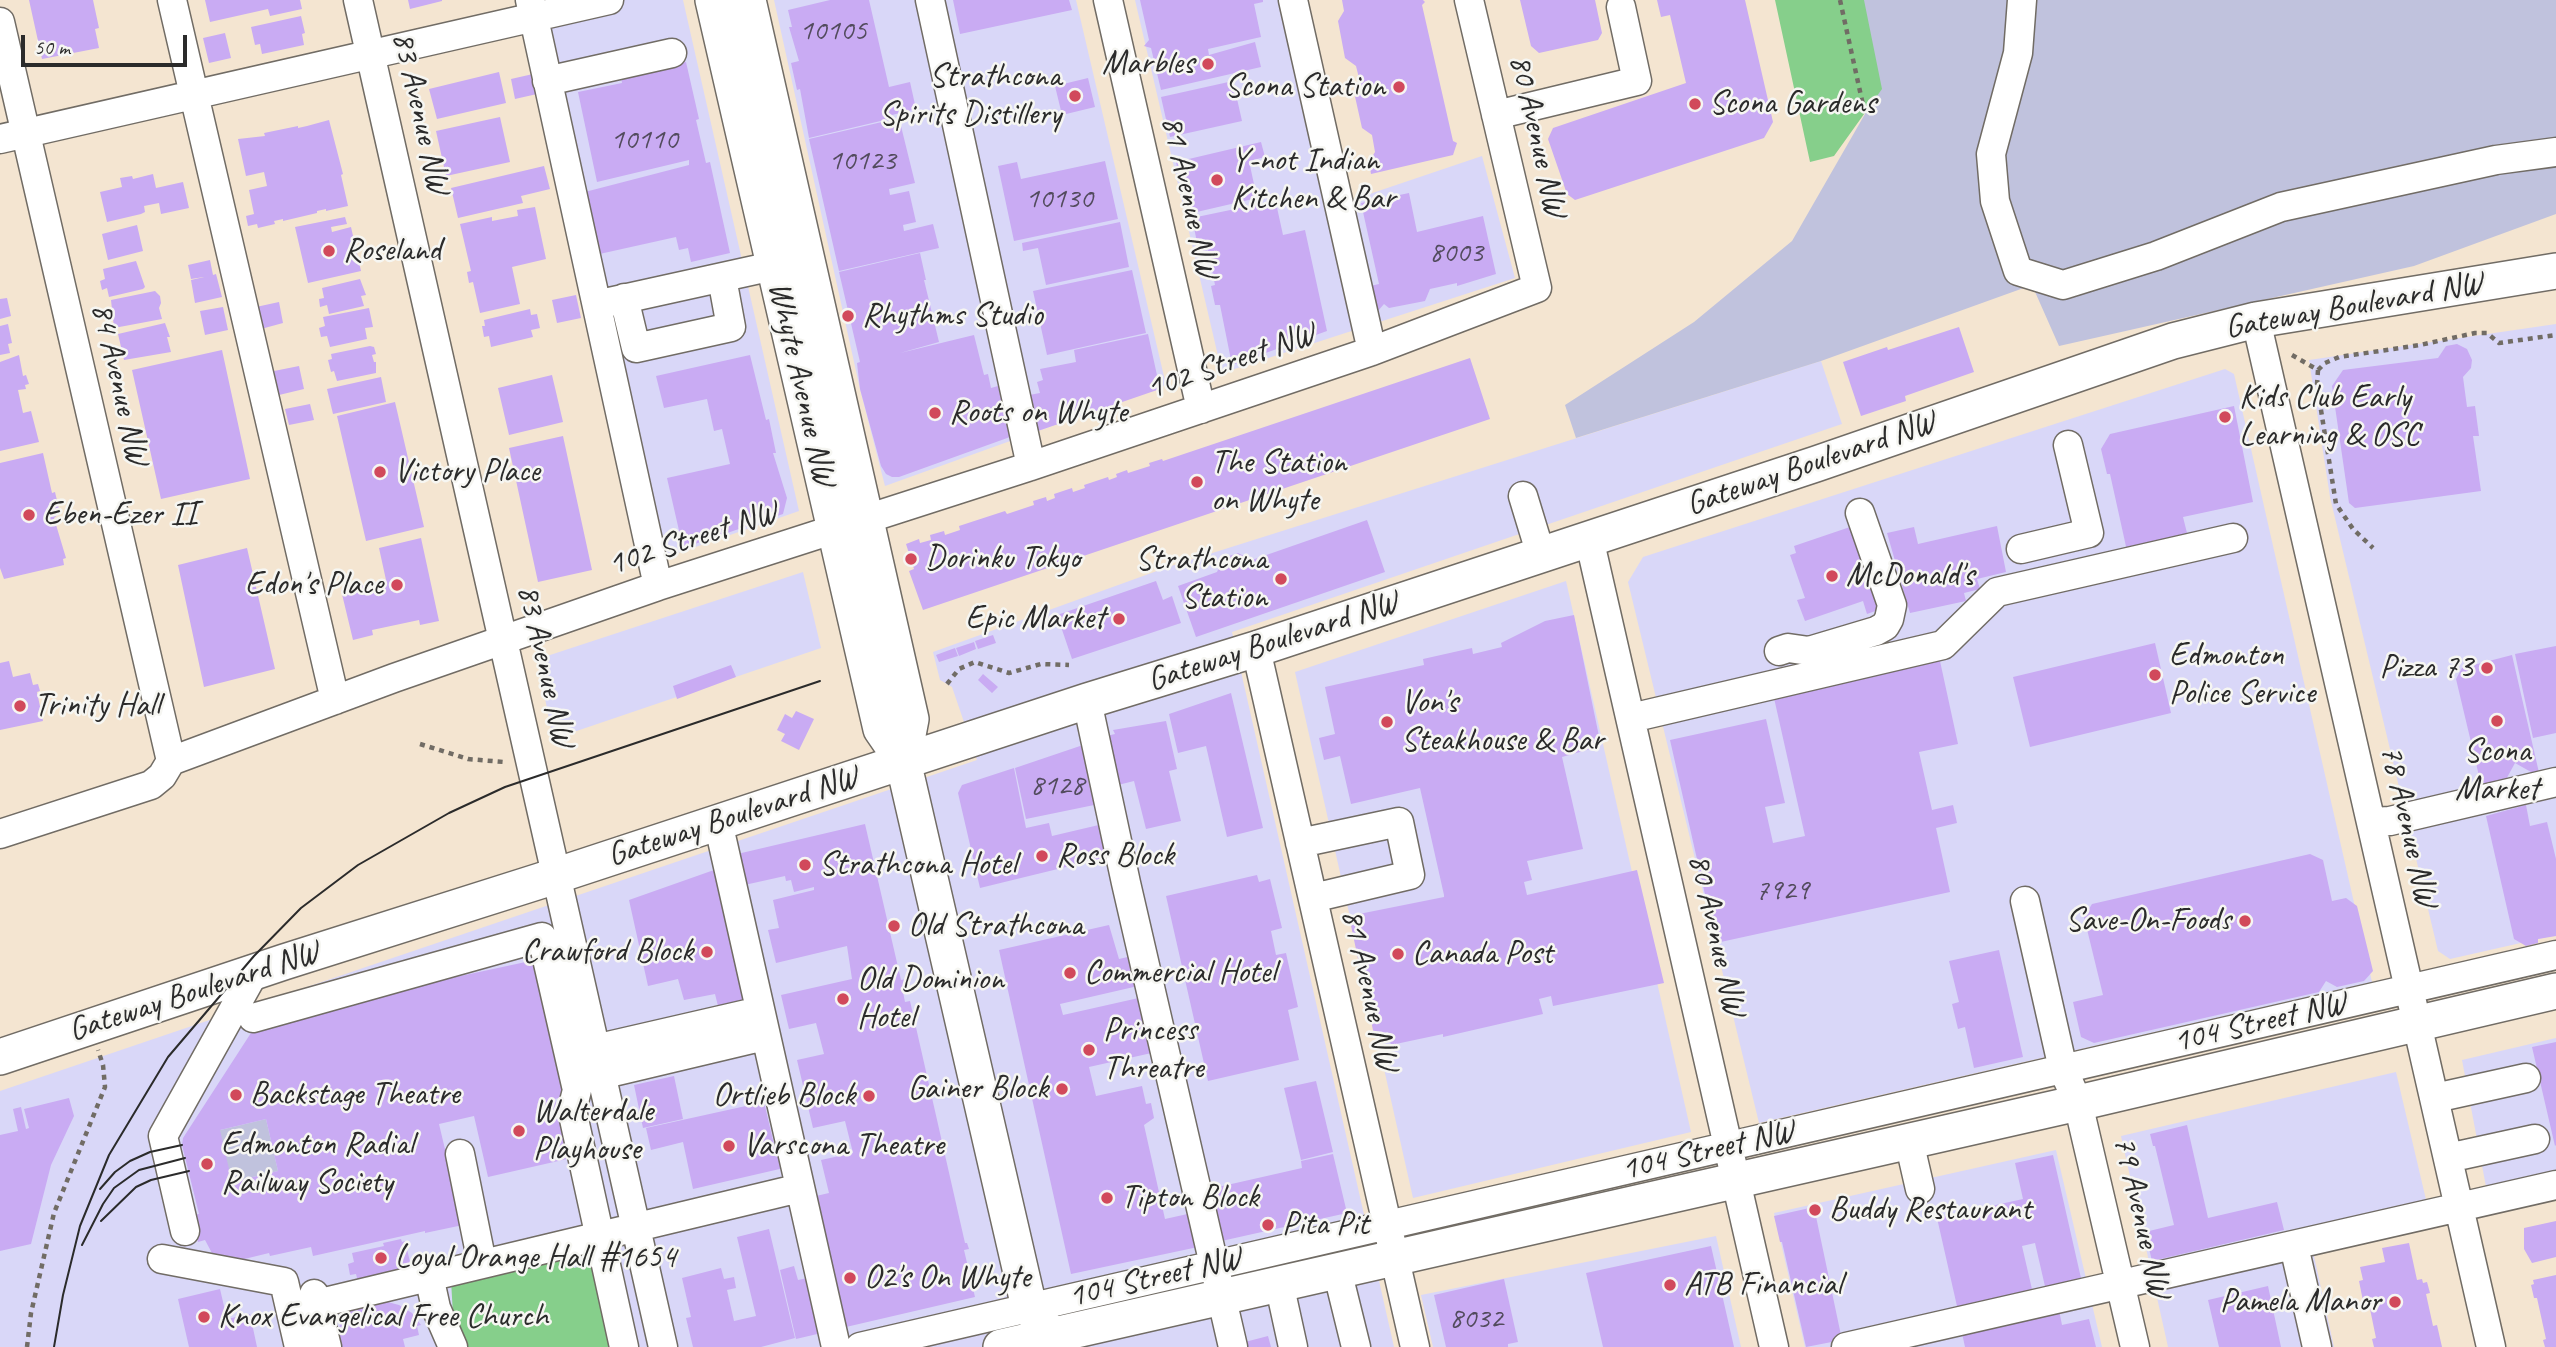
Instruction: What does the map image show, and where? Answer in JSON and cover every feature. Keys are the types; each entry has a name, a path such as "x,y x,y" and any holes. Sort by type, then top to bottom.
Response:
{"main road":[{"name":"Whyte Avenue NW","path":"713,0 773,266 850,524"},
{"name":"Whyte Avenue NW","path":"748,0 850,524 881,729 903,761 1029,1307 1029,1344"},
{"name":"Gateway Boulevard NW","path":"0,1057 255,971 1087,701 1256,649 1816,464 2173,341 2256,320 2556,271"},
{"name":"104 Street NW","path":"1029,1344 1218,1280 1279,1283 1337,1270 1391,1241 1736,1180 2556,991"}],"street":[{"path":"172,0 335,700"},
{"name":"83 Avenue NW","path":"358,0 556,875 590,1068 635,1226 663,1347"},
{"path":"13,136 371,55 532,8 610,0"},
{"path":"930,0 1031,466"},
{"name":"81 Avenue NW","path":"1108,0 1201,409"},
{"path":"1293,0 1372,351"},
{"name":"80 Avenue NW","path":"1469,0 1537,288"},
{"path":"2022,0 2018,53 1991,155 1995,201 2018,271 2063,285 2157,256 2281,207 2496,160 2556,152"},
{"path":"1496,115 1637,81 1621,7"},
{"path":"532,8 658,586"},
{"name":"84 Avenue NW","path":"0,22 13,136 171,761"},
{"path":"548,81 672,52"},
{"path":"595,306 773,266"},
{"path":"624,298 636,348 731,327 722,278"},
{"name":"102 Street NW","path":"0,834 151,785 162,776 171,761 503,640 658,586 1031,466 1372,351 1537,288"},
{"name":"78 Avenue NW","path":"2256,320 2491,1347"},
{"path":"2021,549 2089,533 2068,445"},
{"path":"1523,496 1541,555"},
{"path":"1783,650 1809,651 1880,630 1889,619 1892,605 1860,513"},
{"name":"80 Avenue NW","path":"1589,538 1774,1347"},
{"path":"1631,718 1943,645 1997,592 2233,538"},
{"name":"81 Avenue NW","path":"1256,649 1415,1347"},
{"path":"1087,701 1233,1347"},
{"path":"2371,822 2390,821 2556,782"},
{"path":"718,822 835,1347"},
{"path":"1300,843 1399,822 1410,875 1313,898"},
{"name":"79 Avenue NW","path":"2025,901 2063,1069 2078,1103 2135,1347"},
{"path":"253,1018 542,937 590,1068"},
{"name":"104 Street NW","path":"860,1347 1029,1307 1218,1280 1391,1241 1728,1146 2556,955"},
{"path":"185,1231 163,1136 255,971"},
{"path":"624,1347 572,1110 577,1090 590,1068 762,1024"},
{"path":"2435,1098 2526,1078"},
{"path":"2448,1158 2535,1139"},
{"path":"1909,1141 1920,1189"},
{"path":"460,1154 482,1263"},
{"path":"1846,1347 2556,1185"},
{"path":"307,1303 800,1188"},
{"path":"2294,1245 2317,1347"},
{"path":"162,1259 284,1282 307,1303 327,1347"},
{"path":"1337,1270 1356,1347"},
{"path":"429,1276 436,1308 453,1347"},
{"path":"1279,1283 1293,1347"},
{"path":"299,1347 307,1303"}],"path":[{"path":"1840,0 1863,105"},
{"path":"2373,548 2353,529 2336,503 2317,385 2318,370 2325,363 2339,357 2475,334 2487,333 2499,343 2556,335"},
{"path":"2292,355 2318,370"},
{"path":"947,684 959,668 971,663 984,663 1012,673 1041,664 1069,665"},
{"path":"420,744 468,759 504,762"},
{"path":"27,1347 31,1313 54,1213 105,1087 99,1052"}],"shaded area":[{"path":"538,0 683,0 799,511 661,559"},
{"path":"774,0 1076,0 1166,385 885,486 860,389"},
{"path":"1135,0 1281,0 1328,208 1482,156 1515,278 1222,373"},
{"path":"1842,0 2556,0 2556,214 2414,266 2059,346 2032,285 1821,361 1576,438 1565,405 1694,322 1792,241 1865,114"},
{"path":"2556,324 2556,935 2450,959 2438,951 2330,497 2309,360"},
{"name":"Old Strathcona","path":"1821,361 1842,424 1232,632 1394,1347 0,1347 0,1091 977,760 952,687 940,680 933,652 1168,567"},
{"path":"2225,369 2234,374 2372,982 1759,1123 1628,582 1643,557"},
{"path":"803,572 821,648 553,739 539,668 547,656"},
{"path":"1566,581 1691,1132 1413,1198 1295,672"},
{"path":"2556,1038 2556,1198 2491,1213 2462,1060"},
{"path":"2396,1072 2431,1221 2314,1256 2334,1347 2168,1347 2121,1136"},
{"name":"Edmonton Radial Railway Society","path":"266,1119 278,1171 194,1191 183,1139"},
{"path":"2056,1150 2102,1347 1805,1347 1774,1213"},
{"path":"1716,1236 1741,1347 1433,1347 1421,1295"}],"green space":[{"path":"1775,0 1864,0 1882,89 1834,156 1810,162"},
{"path":"571,1253 574,1268 617,1257 635,1347 464,1347 453,1315 451,1280"}],"building":[{"path":"29,0 93,0 99,28 95,29 99,48 42,59"},
{"path":"205,0 300,0 302,9 270,16 268,9 210,22"},
{"path":"408,0 442,0 442,1 410,9"},
{"path":"830,0 869,0 889,87 910,82 916,109 888,116 889,119 809,138 800,89 797,90 791,63 799,61 789,27 792,27 788,10"},
{"path":"953,0 1069,0 1072,10 960,34"},
{"path":"1140,0 1263,0 1254,4 1261,37 1208,49 1209,55 1255,42 1261,67 1161,90 1151,48 1144,46 1149,40"},
{"name":"Scona Station","path":"1342,0 1425,2 1422,5 1453,141 1457,143 1453,155 1371,174 1369,162 1375,152 1372,135 1362,128 1354,92 1360,82 1356,66 1345,58 1338,21 1344,11"},
{"path":"1520,0 1595,0 1602,33 1598,40 1539,53 1531,46"},
{"name":"Scona Gardens","path":"1657,0 1745,0 1773,122 1764,138 1575,200 1567,194 1548,139 1553,128 1686,83 1670,15 1661,17"},
{"path":"301,16 305,33 302,34 304,45 262,54 260,44 255,45 251,27"},
{"path":"225,33 231,58 209,63 203,38"},
{"path":"686,62 699,119 696,120 706,163 710,162 730,253 691,262 688,248 679,250 676,237 595,255 581,193 689,165 689,160 597,182 578,92 622,83 621,76"},
{"path":"499,72 506,103 437,119 429,89"},
{"path":"533,74 537,94 515,99 511,79"},
{"name":"Strathcona Spirits Distillery","path":"1088,78 1095,107 1062,115 1055,86"},
{"path":"1233,81 1242,121 1170,137 1161,97"},
{"path":"500,117 510,162 446,176 436,131"},
{"path":"899,118 915,183 889,189 890,195 909,191 916,222 903,225 904,231 933,224 939,248 839,271 809,139"},
{"path":"329,120 348,206 274,221 275,224 258,228 257,224 248,226 246,216 254,214 249,190 267,186 264,172 246,176 238,139 265,136 264,133"},
{"name":"Y-not Indian Kitchen & Bar","path":"1261,142 1265,157 1249,161 1257,198 1188,214 1176,162"},
{"path":"1105,161 1118,219 1014,241 998,166 1017,162 1021,179"},
{"path":"544,166 550,189 521,196 523,203 458,218 451,188"},
{"path":"153,174 156,188 183,182 189,208 161,214 159,203 144,206 145,212 141,214 107,222 100,192 122,187 120,178 132,176 133,179"},
{"path":"1409,193 1417,232 1483,216 1496,274 1457,286 1457,283 1430,289 1425,301 1389,308 1384,304 1377,312 1366,287 1379,284 1361,203"},
{"path":"1276,203 1283,235 1305,230 1327,331 1232,365 1220,305 1215,305 1211,286 1215,285 1208,250 1199,252 1192,218"},
{"path":"535,207 546,259 512,267 520,304 480,313 473,282 469,283 467,272 471,271 460,224 492,217 492,221 518,216 517,210"},
{"name":"Roseland","path":"345,217 347,224 331,227 332,232 351,227 361,271 308,283 295,227"},
{"path":"1120,222 1129,267 1046,285 1038,248 1023,251 1022,243"},
{"path":"137,225 143,251 108,260 102,234"},
{"name":"Roots on Whyte","path":"920,253 939,342 900,353 974,335 984,375 988,374 991,388 998,386 1010,437 899,477 892,477 886,474 881,466 860,389 857,363 860,362 839,272"},
{"path":"210,260 222,297 195,303 191,280 204,277 191,279 188,265"},
{"path":"136,261 145,287 109,297 107,288 102,290 100,281 105,279 103,269"},
{"path":"1132,270 1146,333 1047,355 1033,291"},
{"path":"360,279 366,295 361,296 364,306 329,314 327,305 320,307 319,299 324,298 322,288"},
{"path":"155,291 160,296 162,319 114,328 111,300"},
{"path":"576,295 581,318 557,323 552,300"},
{"path":"7,298 11,316 0,319 0,299"},
{"path":"279,302 283,323 261,329 256,307"},
{"path":"223,307 228,330 205,335 200,311"},
{"path":"369,308 373,327 365,328 367,339 330,347 327,336 321,337 319,328 325,326 323,317"},
{"path":"530,309 531,315 537,314 540,328 531,330 533,337 491,347 489,336 484,337 484,320"},
{"path":"165,323 171,352 124,360 118,334"},
{"path":"8,324 12,343 8,344 10,353 0,355 0,326"},
{"path":"1959,327 1974,372 1905,396 1906,401 1861,416 1843,362"},
{"path":"1148,334 1160,389 1032,433 1024,396 1040,393 1037,382 1043,380 1040,369 1076,362 1074,350"},
{"path":"2457,344 2467,349 2472,360 2471,368 2463,377 2467,407 2475,406 2479,436 2473,436 2481,491 2355,508 2349,503 2332,386 2343,370 2438,358 2446,346"},
{"path":"374,347 376,354 372,355 376,362 376,373 337,381 328,360 332,359 331,354"},
{"path":"222,350 250,479 161,499 132,370"},
{"path":"19,355 23,376 26,375 29,384 25,385 26,389 18,390 23,413 31,411 39,442 0,451 0,362"},
{"path":"750,355 766,420 769,419 776,453 773,453 787,498 783,514 683,548 667,478 730,464 722,429 714,431 707,399 664,408 656,376"},
{"name":"The Station on Whyte","path":"1470,358 1490,419 923,610 909,571 914,569 906,544 919,539 920,543 931,540 930,535 944,531 945,535 960,530 959,526 1034,505 1033,501 1046,497 1047,501 1055,498 1054,494 1072,488 1073,492 1085,488 1084,485 1108,477 1109,480 1117,477 1116,474 1127,470 1128,473 1150,466 1149,463 1162,459 1163,461"},
{"path":"299,366 304,389 279,395 274,371"},
{"path":"552,375 563,422 509,435 498,388"},
{"path":"381,377 386,402 333,414 327,389"},
{"name":"Victory Place","path":"395,402 424,527 366,541 337,416"},
{"path":"310,404 314,420 289,425 285,409"},
{"path":"2234,406 2253,502 2183,517 2188,537 2127,551 2110,474 2107,474 2101,449 2110,434"},
{"path":"563,436 592,570 538,582 509,448"},
{"name":"Eben-Ezer II","path":"43,453 52,493 55,492 60,513 54,518 66,558 63,559 64,565 4,579 0,568 0,463"},
{"name":"Strathcona Station","path":"1367,520 1385,572 1196,637 1178,586 1217,572 1223,558 1238,553 1252,560"},
{"path":"1997,526 2006,572 1977,579 1980,589 1964,593 1966,601 1910,613 1887,533 1914,527 1918,544"},
{"name":"McDonald's","path":"1850,527 1878,610 1867,614 1863,601 1805,621 1797,600 1805,598 1790,555 1796,553 1794,546"},
{"name":"Edon's Place","path":"421,538 439,621 420,625 419,620 372,630 373,635 353,640 341,590 386,580 379,548"},
{"path":"247,548 275,669 204,687 178,565"},
{"name":"Epic Market","path":"1156,581 1163,600 1172,596 1181,623 1072,659 1057,615"},
{"path":"1574,615 1601,746 1562,757 1583,849 1527,861 1532,880 1524,882 1527,895 1637,870 1664,983 1553,1006 1551,996 1539,999 1543,1014 1443,1037 1443,1034 1391,1045 1388,1032 1374,1035 1349,916 1444,895 1420,788 1351,804 1340,756 1324,760 1319,738 1335,734 1325,687 1424,665 1423,659 1472,648 1473,654 1502,647 1501,643 1545,621"},
{"path":"993,635 996,643 978,649 975,641"},
{"path":"974,642 976,649 959,656 956,648"},
{"path":"2155,643 2171,713 2030,747 2013,677"},
{"path":"2556,646 2556,733 2533,738 2515,654"},
{"path":"955,648 958,656 939,662 936,655"},
{"name":"Scona Market","path":"2512,655 2540,777 2515,763 2504,783 2490,787 2480,780 2456,679 2462,668"},
{"name":"Trinity Hall","path":"9,661 13,677 30,673 33,685 38,684 43,721 0,730 0,663"},
{"path":"1940,661 1958,744 1919,752 1932,810 1953,805 1957,823 1936,828 1950,892 1716,943 1670,740 1766,719 1785,803 1765,807 1773,843 1805,836 1774,698"},
{"path":"731,665 736,677 677,699 673,686"},
{"path":"983,674 998,687 992,693 978,680"},
{"path":"1231,693 1263,828 1227,837 1206,746 1178,753 1169,714"},
{"path":"796,711 814,719 799,750 781,741 785,734 777,730 785,714 792,718"},
{"path":"1166,721 1177,769 1169,771 1181,821 1146,829 1134,781 1110,787 1098,738 1115,734 1113,730"},
{"path":"1083,745 1099,804 1026,819 1015,768"},
{"path":"1014,768 1026,828 1049,823 1052,836 1103,824 1111,856 980,888 958,793 962,785"},
{"path":"2526,805 2530,826 2547,822 2556,859 2556,936 2538,939 2538,943 2526,946 2514,939 2486,816"},
{"path":"865,824 901,980 906,979 909,991 903,992 905,1002 910,1001 965,1243 969,1249 964,1250 975,1297 846,1327 816,1196 829,1193 821,1160 853,1153 845,1121 813,1128 797,1060 824,1054 816,1023 789,1029 781,995 852,979 847,946 776,963 768,930 779,928 773,900 814,890 814,887 794,892 791,880 786,881 785,876 740,886 733,855"},
{"path":"2310,854 2323,860 2332,901 2346,898 2357,906 2373,971 2364,981 2337,987 2326,981 2319,992 2094,1043 2081,1037 2073,1002 2103,995 2084,917 2092,904"},
{"name":"Crawford Block","path":"714,870 726,925 733,924 750,1003 719,1010 715,994 684,1000 678,979 648,986 629,900"},
{"path":"1257,875 1259,882 1270,879 1282,928 1271,931 1276,955 1286,953 1298,1007 1288,1010 1299,1060 1208,1081 1166,896"},
{"path":"1109,925 1119,959 1132,956 1138,986 1060,1004 1063,1015 1143,997 1156,1052 1089,1067 1096,1096 1142,1086 1146,1104 1151,1103 1154,1118 1144,1125 1165,1219 1192,1213 1198,1247 1071,1274 999,950"},
{"path":"1999,950 2023,1057 1974,1068 1965,1027 1958,1029 1952,1004 1959,1002 1949,961"},
{"path":"535,960 566,1096 555,1099 567,1159 488,1177 474,1116 439,1124 463,1225 313,1256 311,1247 228,1263 213,1255 205,1240 198,1242 192,1215 199,1214 182,1145 183,1138 260,1019","holes":["266,1119 278,1171 232,1182 220,1130"]},
{"path":"2556,1042 2556,1145 2555,1146 2532,1047"},
{"path":"674,1076 683,1119 643,1128 634,1085"},
{"path":"1316,1081 1333,1152 1301,1160 1284,1088"},
{"path":"69,1098 74,1116 51,1165 31,1244 0,1251 0,1135 18,1131 13,1109 21,1107 26,1129 29,1128 24,1109"},
{"name":"Varscona Theatre","path":"764,1102 776,1153 780,1152 784,1168 693,1189 683,1142 651,1150 646,1128"},
{"path":"2187,1125 2208,1218 2277,1202 2284,1230 2152,1261 2145,1232 2174,1225 2150,1134"},
{"path":"1333,1154 1347,1213 1217,1242 1205,1190 1302,1168 1301,1161"},
{"path":"2053,1155 2083,1287 2047,1295 2035,1243 2022,1246 2034,1298 1959,1315 1937,1218 2023,1199 2015,1163"},
{"path":"1814,1207 1842,1340 1806,1347 1774,1216"},
{"path":"2556,1221 2556,1257 2532,1263 2524,1249 2524,1228"},
{"path":"769,1229 795,1338 761,1347 693,1347 686,1318 691,1317 682,1278 721,1268 724,1279 734,1277 736,1288 727,1290 734,1321 756,1316 737,1237"},
{"name":"Loyal Orange Hall #1654","path":"401,1239 402,1242 405,1241 412,1270 358,1282 356,1274 350,1275 348,1264 354,1262 352,1253"},
{"name":"Pamela Manor","path":"2409,1243 2417,1280 2427,1282 2430,1293 2426,1294 2433,1326 2437,1325 2442,1347 2374,1347 2372,1339 2376,1338 2370,1309 2365,1311 2359,1281 2363,1280 2360,1267 2385,1262 2382,1248"},
{"path":"1711,1246 1734,1347 1603,1347 1586,1273"},
{"path":"794,1266 798,1280 817,1276 830,1331 796,1339 780,1270"},
{"path":"2556,1275 2556,1347 2545,1347 2543,1340 2546,1339 2537,1298 2534,1298 2531,1285 2534,1284 2533,1280"},
{"path":"1504,1279 1518,1342 1508,1344 1508,1347 1446,1347 1434,1295"},
{"path":"2268,1286 2281,1347 2219,1347 2208,1300"},
{"name":"Knox Evangelical Free Church","path":"220,1289 227,1319 250,1314 257,1347 189,1347 178,1299"},
{"path":"384,1301 399,1305 412,1313 421,1325 417,1326 419,1335 403,1339 405,1347 342,1347 339,1336 334,1337 344,1317 355,1307"},
{"path":"2059,1310 2062,1325 2089,1319 2096,1347 1965,1347 1962,1333"},
{"path":"1268,1336 1271,1347 1246,1347 1245,1342"}],"tram line":[{"path":"54,1347 63,1295 80,1226 109,1155 168,1057 254,956 301,908 358,865 449,813 505,787 820,681"},
{"path":"100,1189 115,1172 130,1161 150,1152 182,1145"},
{"path":"82,1245 114,1188 139,1170 185,1158"},
{"path":"101,1221 136,1187 151,1180 189,1171"}],"place":[{"name":"Marbles","path":"1208,64"},
{"name":"Scona Station","path":"1399,87"},
{"name":"Strathcona Spirits Distillery","path":"1075,96"},
{"name":"Scona Gardens","path":"1695,104"},
{"name":"Y-not Indian Kitchen & Bar","path":"1217,180"},
{"name":"Roseland","path":"329,251"},
{"name":"Rhythms Studio","path":"848,316"},
{"name":"Roots on Whyte","path":"935,413"},
{"name":"Kids Club Early Learning & OSC","path":"2225,417"},
{"name":"Victory Place","path":"380,472"},
{"name":"The Station on Whyte","path":"1197,482"},
{"name":"Eben-Ezer II","path":"29,515"},
{"name":"Dorinku Tokyo","path":"911,559"},
{"name":"McDonald's","path":"1832,576"},
{"name":"Strathcona Station","path":"1281,579"},
{"name":"Edon's Place","path":"397,585"},
{"name":"Epic Market","path":"1119,619"},
{"name":"Pizza 73","path":"2487,668"},
{"name":"Edmonton Police Service","path":"2155,675"},
{"name":"Trinity Hall","path":"20,706"},
{"name":"Scona Market","path":"2497,721"},
{"name":"Von's Steakhouse & Bar","path":"1387,722"},
{"name":"Ross Block","path":"1042,856"},
{"name":"Strathcona Hotel","path":"805,865"},
{"name":"Save-On-Foods","path":"2245,921"},
{"name":"Old Strathcona","path":"894,926"},
{"name":"Crawford Block","path":"707,952"},
{"name":"Canada Post","path":"1398,954"},
{"name":"Commercial Hotel","path":"1070,973"},
{"name":"Old Dominion Hotel","path":"843,999"},
{"name":"Princess Threatre","path":"1089,1050"},
{"name":"Gainer Block","path":"1062,1089"},
{"name":"Backstage Theatre","path":"236,1095"},
{"name":"Ortlieb Block","path":"869,1096"},
{"name":"Walterdale Playhouse","path":"519,1131"},
{"name":"Varscona Theatre","path":"729,1146"},
{"name":"Edmonton Radial Railway Society","path":"207,1164"},
{"name":"Tipton Block","path":"1107,1198"},
{"name":"Buddy Restaurant","path":"1815,1210"},
{"name":"Pita Pit","path":"1268,1225"},
{"name":"Loyal Orange Hall #1654","path":"381,1258"},
{"name":"O2's On Whyte","path":"850,1278"},
{"name":"ATB Financial","path":"1670,1285"},
{"name":"Pamela Manor","path":"2395,1302"},
{"name":"Knox Evangelical Free Church","path":"204,1317"}]}
